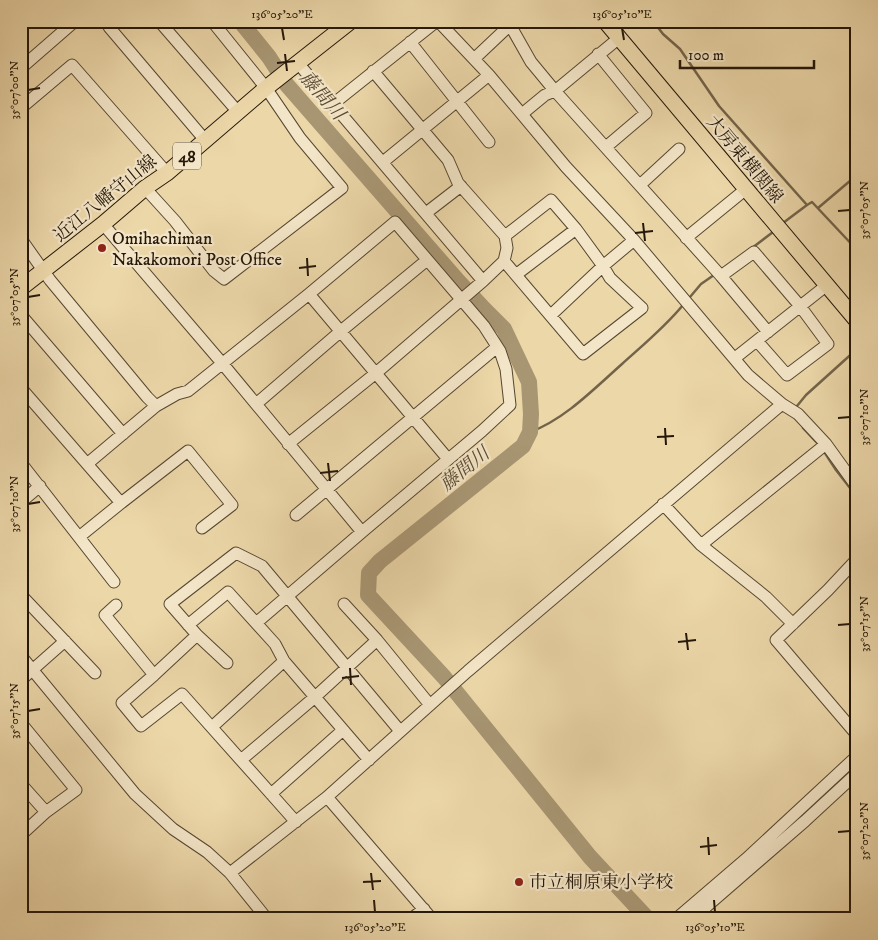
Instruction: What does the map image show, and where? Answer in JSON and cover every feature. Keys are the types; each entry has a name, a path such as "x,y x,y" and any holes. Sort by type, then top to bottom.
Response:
{"main road":[{"name":"大房東横関線","path":"605,21 857,321"},
{"name":"近江八幡守山線","path":"21,288 206,140 341,24"}],"street":[{"path":"24,61 75,21"},
{"path":"159,21 238,112"},
{"path":"145,188 175,221 214,271 224,279 342,188 300,138 266,88 212,21"},
{"path":"333,104 437,21 489,75 566,166 634,240 748,375 782,404 798,414 857,487"},
{"path":"474,59 510,23 531,62 555,91 721,276 768,332"},
{"path":"109,27 206,140"},
{"path":"522,114 545,95 555,91 619,38"},
{"path":"410,42 488,142"},
{"path":"598,54 646,113 606,147"},
{"path":"297,62 483,281"},
{"path":"21,108 72,65 167,172"},
{"path":"288,444 483,281 504,261 507,248 505,236 455,178 448,160 374,71"},
{"path":"383,162 489,75"},
{"path":"640,186 679,149"},
{"path":"426,213 461,186"},
{"path":"686,238 746,189"},
{"path":"504,261 583,354 642,308 610,278 576,228 551,200 505,236"},
{"path":"87,464 156,406 177,394 188,391 395,222 484,326 506,369 510,405 256,623"},
{"path":"103,224 222,363 362,532"},
{"path":"517,274 576,228"},
{"path":"21,239 50,280 156,406"},
{"path":"551,315 634,240"},
{"path":"721,276 754,252 800,306 828,344 787,375 757,341"},
{"path":"256,404 340,331 428,260"},
{"path":"735,358 827,285"},
{"path":"309,294 448,459"},
{"path":"21,315 123,434"},
{"path":"296,515 496,347"},
{"path":"21,388 121,503"},
{"path":"230,873 327,797 468,671 782,404"},
{"path":"701,545 822,446"},
{"path":"80,537 188,451 232,505 202,528"},
{"path":"21,463 114,582"},
{"path":"21,502 40,486"},
{"path":"663,504 701,545 766,597 793,624"},
{"path":"227,663 197,635 170,604 236,553 262,566 400,731"},
{"path":"857,559 776,640 857,735"},
{"path":"188,625 228,592 274,644 284,661 369,760"},
{"path":"21,595 95,673"},
{"path":"344,604 433,702"},
{"path":"116,605 105,615 154,675"},
{"path":"197,635 122,703 141,726 182,694 296,822"},
{"path":"240,760 377,640"},
{"path":"21,680 65,641"},
{"path":"21,656 135,794 173,829 206,852 230,873 267,919"},
{"path":"212,728 284,661"},
{"path":"21,723 76,790 46,812 21,835"},
{"path":"270,794 343,730"},
{"path":"676,919 746,859 857,756"},
{"path":"692,919 857,773"},
{"path":"21,784 46,812"},
{"path":"327,797 432,919"},
{"path":"411,919 424,909"}],"waterway":[{"name":"藤間川","path":"240,21 269,57 287,85 458,281 504,329 529,382 530,432 523,446 380,561 369,573 368,595 444,677 590,857 648,919"},
{"path":"653,21 663,34 680,49 719,106 807,205 812,202 857,250"},
{"path":"818,208 857,175"},
{"path":"783,223 807,205"},
{"path":"752,248 773,232"},
{"path":"690,297 701,284 714,275"},
{"path":"530,432 555,420 590,393 654,336 683,305"},
{"path":"797,406 806,395 857,349"},
{"path":"803,428 820,446"},
{"path":"823,450 857,497"}],"place":[{"name":"Omihachiman Nakakomori Post Office","path":"102,248"},
{"name":"市立桐原東小学校","path":"519,882"}]}
